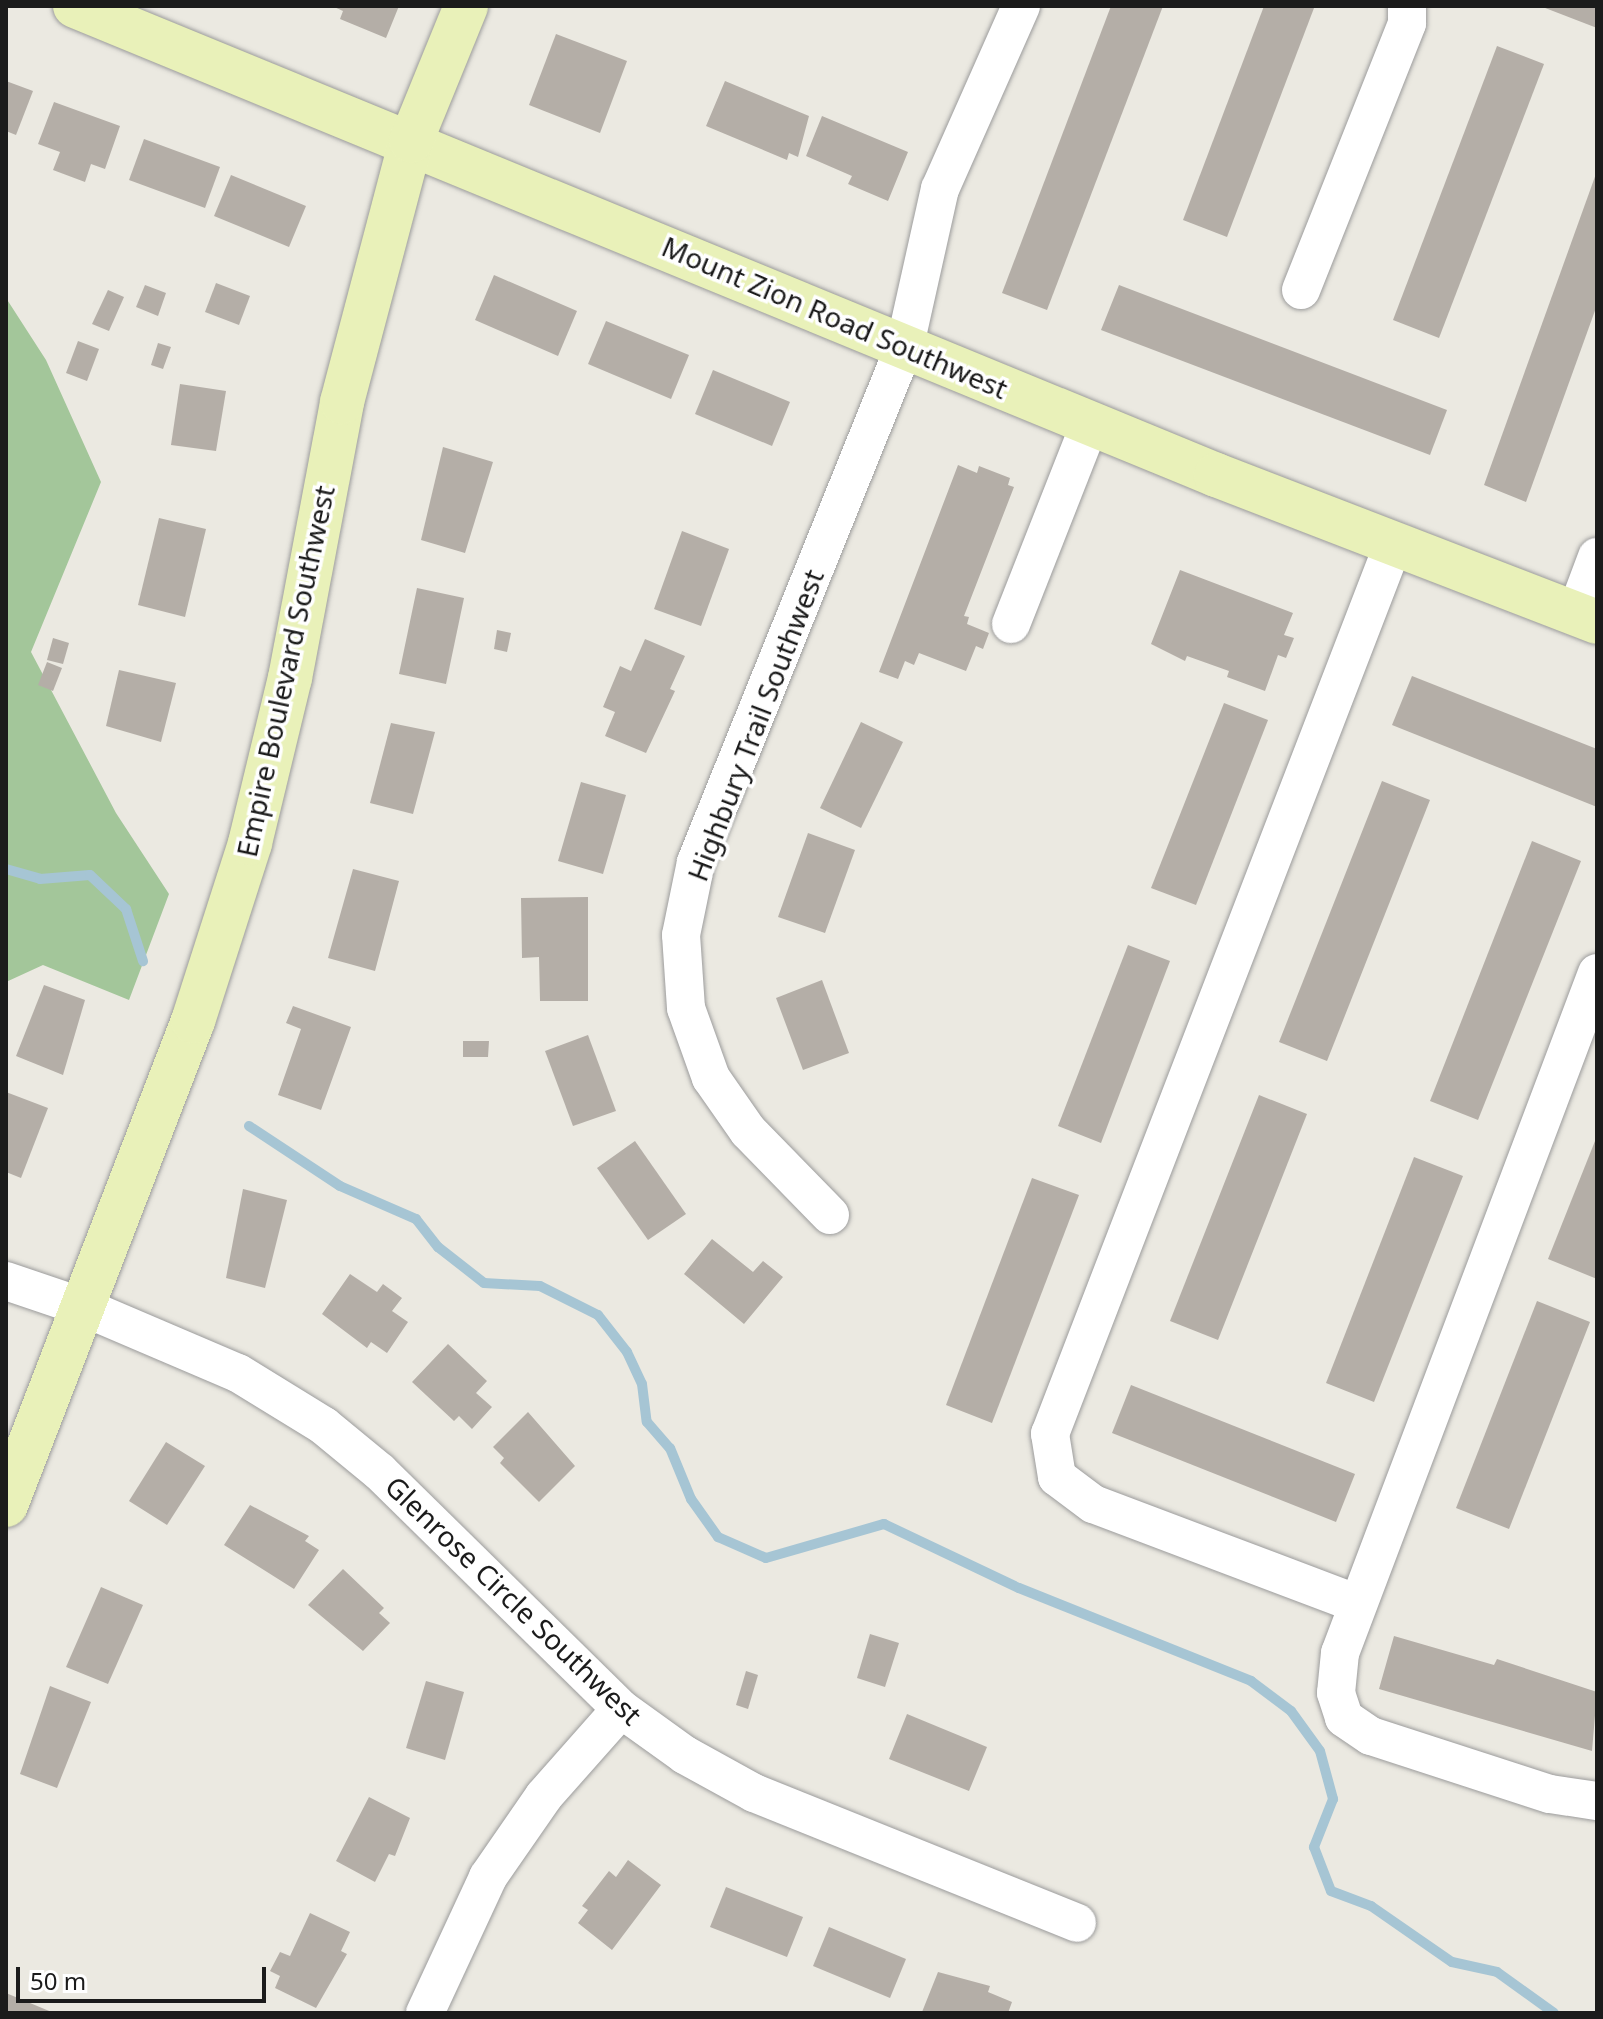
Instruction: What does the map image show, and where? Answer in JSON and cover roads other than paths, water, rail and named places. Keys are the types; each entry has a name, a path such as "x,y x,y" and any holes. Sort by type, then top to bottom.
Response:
{"street":[{"name":"Mount Zion Road Southwest","path":"75,6 411,141 1090,423 1393,545 1586,618"},
{"name":"Empire Boulevard Southwest","path":"6,1505 193,1021 250,843 290,678 342,402 411,141 466,6"},
{"name":"Highbury Trail Southwest","path":"830,1215 748,1131 711,1078 686,1008 681,935 696,862 905,345 940,189 1021,6"},
{"path":"1301,290 1407,23 1407,6"},
{"path":"1011,624 1090,423"},
{"path":"1358,1604 1093,1504 1057,1477 1050,1434 1393,545"},
{"path":"1586,618 1597,557"},
{"path":"1597,973 1340,1653 1336,1693 1344,1718 1371,1736 1550,1794 1597,1801"},
{"name":"Glenrose Circle Southwest","path":"6,1281 83,1307 238,1373 324,1426 380,1472 621,1709 685,1755 754,1793 1077,1923"},
{"path":"425,2013 488,1877 544,1796 621,1709"}],"waterway":[{"path":"6,869 40,879 90,875 126,909 143,961"},
{"path":"249,1126 340,1186 416,1219 438,1247 484,1283 540,1286 598,1315 627,1352 642,1384 647,1422 670,1448 691,1499 718,1537 766,1558 884,1524 1019,1588 1251,1681 1291,1711 1320,1751 1333,1799 1314,1847 1331,1891 1371,1906 1452,1962 1497,1972 1554,2013"}]}
